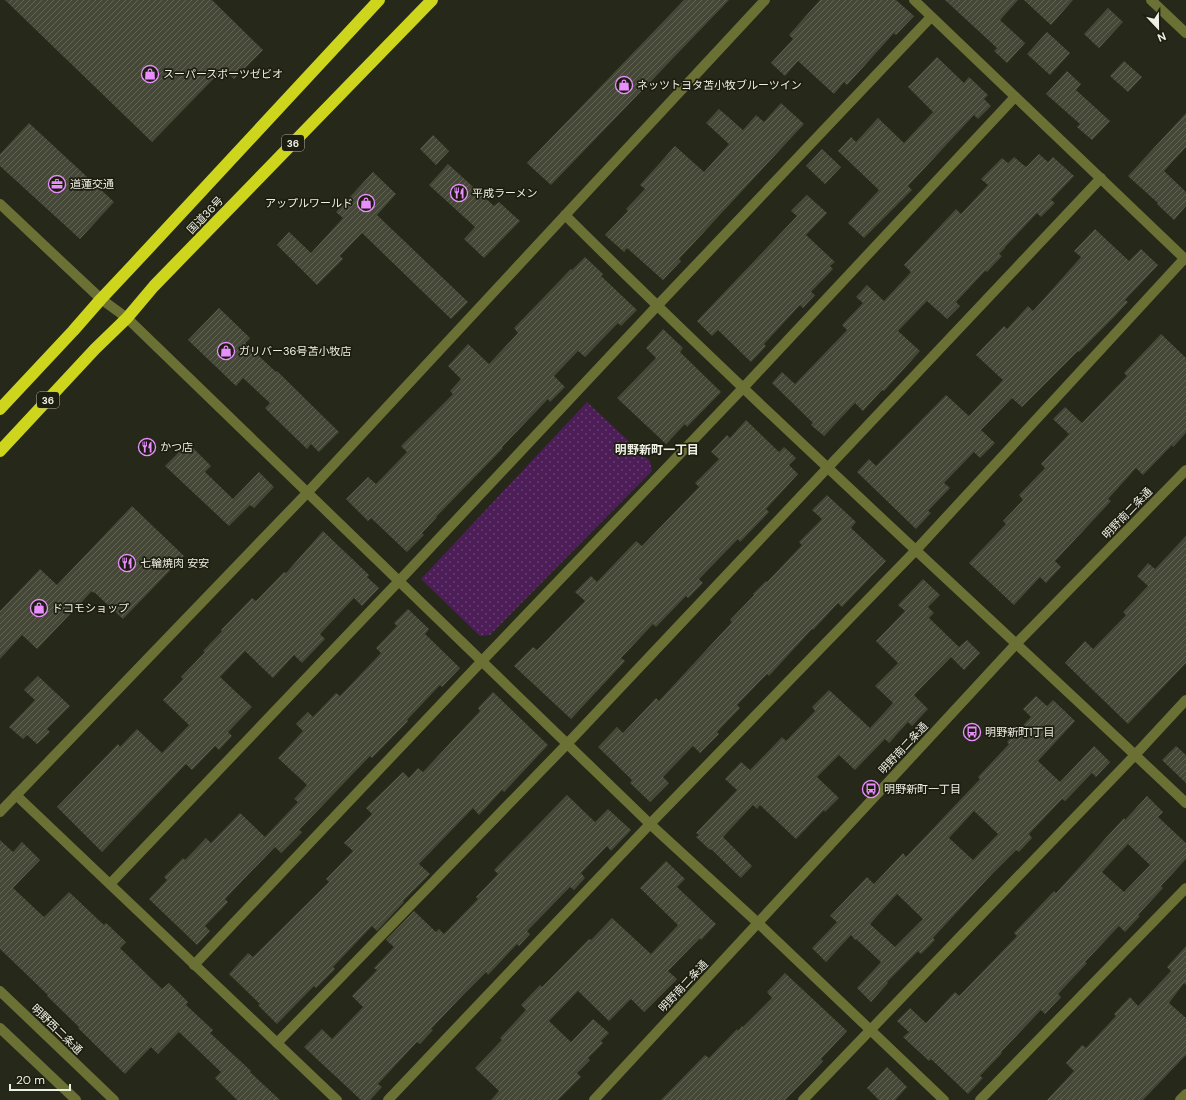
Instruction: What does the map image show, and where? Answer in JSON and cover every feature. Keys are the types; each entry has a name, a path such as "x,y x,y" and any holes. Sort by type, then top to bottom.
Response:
{"highway":[{"name":"国道36号","path":"0,409 74,331 101,298 379,0"},
{"name":"国道36号","path":"0,451 95,349 127,318 154,286 432,0"}],"street":[{"path":"0,812 307,493 765,0"},
{"path":"388,1100 650,824 916,550 1185,259 914,0"},
{"path":"1151,0 1186,33"},
{"path":"110,884 400,581 657,306 931,17"},
{"path":"194,965 743,388 1016,97"},
{"path":"277,1043 567,744 1101,178"},
{"path":"0,204 101,298 127,318 650,824 758,923 944,1100"},
{"path":"565,215 743,388 1186,803"},
{"name":"明野南二条通","path":"594,1100 1016,644 1186,470"},
{"path":"803,1100 1135,755 1186,700"},
{"path":"16,795 337,1100"},
{"path":"980,1100 1186,888"},
{"name":"明野西二条通","path":"0,992 114,1100"},
{"path":"0,1028 76,1100"},
{"path":"1180,1100 1186,1094"}],"shaded area":[{"path":"587,402 650,461 652,471 490,635 480,636 421,579"}],"building":[{"name":"スーパースポーツゼビオ","path":"5,0 212,0 263,50 234,79 223,69 152,142"},
{"name":"ネッツトヨタ苫小牧ブルーツイン","path":"684,0 729,0 551,185 527,163"},
{"path":"820,0 896,0 914,16 896,35 894,33 847,85 844,82 834,94 798,61 785,76 771,63 793,39 789,35"},
{"path":"945,0 1018,0 1000,20 1025,43 1007,63 994,51 997,48"},
{"path":"1024,0 1073,0 1051,25"},
{"path":"1108,8 1123,22 1099,48 1084,34"},
{"path":"1047,32 1070,53 1050,75 1027,54"},
{"path":"937,57 964,83 969,77 988,95 984,99 991,106 978,119 974,115 908,186 912,190 864,238 848,223 879,190 838,151 851,137 856,142 878,118 904,143 933,112 908,87"},
{"path":"1124,61 1142,77 1128,92 1110,76"},
{"path":"1067,71 1081,84 1076,90 1110,121 1092,140 1077,127 1080,124 1046,94"},
{"path":"781,103 804,124 679,259 681,261 663,280 627,248 624,252 605,235 628,211 626,209 645,189 640,185 675,146 704,172 729,144 706,123 719,109 743,130 756,115 764,122"},
{"path":"1186,113 1186,147 1164,171 1186,192 1186,206 1174,220 1157,204 1158,203 1128,176"},
{"name":"道蓮交通","path":"29,123 114,202 80,239 0,166 0,154"},
{"path":"433,135 449,151 436,165 420,149"},
{"path":"822,149 841,167 825,184 806,166"},
{"path":"1039,154 1048,162 1053,157 1074,176 1051,200 1055,203 1041,217 1037,213 1005,247 999,254 1002,256 987,272 985,271 956,302 960,306 947,319 927,301 898,331 920,351 884,391 882,390 863,411 855,403 824,436 811,425 813,423 772,383 782,372 795,384 847,330 842,325 863,303 856,297 867,285 884,301 911,272 904,265 956,209 961,214 988,185 981,179 1002,158 1008,163 1014,157 1026,167"},
{"path":"448,164 494,206 499,202 520,221 484,258 464,239 475,227 429,185"},
{"path":"373,172 396,194 377,215 468,302 451,319 362,233 340,256 343,259 317,285 277,245 289,232 311,253 343,218 336,212"},
{"path":"807,195 827,213 806,235 835,262 830,266 833,269 811,292 815,295 803,308 800,305 764,344 766,346 751,362 718,330 712,336 697,321 797,216 791,211"},
{"path":"1095,229 1129,261 1141,249 1158,265 1125,300 1128,302 1114,317 1022,407 1012,398 981,430 995,443 980,458 974,452 944,483 950,488 928,511 931,513 916,529 857,472 869,459 876,466 946,395 969,416 1003,380 976,355 1004,326 1007,329 1028,306 1033,311 1081,257 1074,251"},
{"path":"585,257 603,274 601,276 637,310 621,326 618,323 585,357 578,351 554,376 565,387 550,402 548,399 502,447 503,448 436,517 422,533 424,535 407,552 371,518 368,521 346,499 368,477 376,484 407,452 401,446 453,394 450,391 461,379 448,366 468,344 489,364 518,333 514,328 571,269 572,270"},
{"path":"219,308 250,338 245,343 276,372 277,371 339,432 319,452 311,444 307,449 277,420 265,408 270,403 243,378 236,386 188,340"},
{"path":"663,329 683,348 680,352 721,392 687,427 685,424 666,444 617,398 656,358 646,348"},
{"path":"1161,334 1186,358 1186,433 1143,475 1136,468 1108,499 1111,501 1055,561 1061,567 1046,583 1040,577 1014,605 969,563 1006,524 1003,521 1023,500 1019,495 1045,468 1041,464 1069,434 1053,419 1065,407 1082,423 1127,376 1124,373"},
{"path":"746,420 779,452 784,447 796,458 789,465 798,474 766,509 769,512 740,542 738,539 699,579 703,583 688,598 686,596 656,627 653,624 621,658 625,661 571,719 514,666 533,647 537,650 585,601 575,592 591,576 597,582 636,541 642,546 699,487 695,483 719,459 711,452 727,435 730,438"},
{"path":"188,443 211,466 205,472 233,499 259,472 274,487 254,508 250,505 229,526 165,466"},
{"path":"827,495 856,522 851,528 886,561 842,607 838,603 769,676 767,674 737,705 740,708 717,732 719,734 700,753 693,746 663,777 669,783 650,802 630,783 632,780 598,747 617,727 623,733 656,698 659,701 732,622 730,620 754,595 753,594 766,581 767,582 802,545 799,542 822,519 812,510"},
{"path":"132,506 184,556 123,619 92,591 37,649 22,635 0,659 0,611 40,569 57,585"},
{"path":"323,531 369,575 367,577 379,588 362,606 354,598 320,634 325,639 302,663 294,655 273,678 245,651 220,677 252,707 228,732 232,736 219,750 215,746 192,770 186,764 102,852 57,807 118,744 120,747 137,729 162,753 189,725 163,700 183,679 181,677 205,652 203,651 222,631 221,630 252,598 256,601 284,572 286,573"},
{"path":"1186,536 1186,663 1128,724 1065,663 1085,641 1093,649 1126,615 1123,612 1148,586 1137,576 1148,563 1155,569"},
{"path":"923,579 940,595 928,607 934,613 929,618 959,647 967,640 980,653 964,670 951,657 914,695 928,709 912,726 908,722 889,743 885,739 855,770 839,755 817,777 839,798 825,812 824,810 796,839 760,805 757,809 753,805 723,837 752,866 741,878 711,849 710,850 696,837 699,835 696,833 737,790 725,779 741,762 750,770 782,737 786,741 815,711 812,707 829,690 870,728 893,703 875,686 898,663 876,641 905,611 898,605"},
{"path":"408,609 429,629 425,634 460,668 442,687 440,685 372,758 370,756 299,830 302,832 281,853 275,847 225,899 228,902 205,926 210,931 197,945 149,899 167,880 164,877 183,858 185,860 206,838 211,843 240,813 265,837 298,802 294,799 307,785 278,758 303,731 296,724 308,712 313,717 336,693 340,696 381,653 376,648 397,626 394,623"},
{"path":"38,676 70,706 47,729 50,732 37,744 27,735 23,739 9,727 35,700 24,690"},
{"path":"493,692 548,745 504,792 502,790 479,815 473,808 419,864 430,874 403,901 404,902 377,931 372,926 333,967 335,969 316,988 314,986 277,1024 258,1005 260,1004 229,974 248,953 253,957 329,882 326,879 353,851 344,843 372,814 366,808 403,772 409,778 418,768 423,772 480,711 478,708"},
{"path":"1036,696 1047,706 1053,700 1075,721 1038,761 1060,782 1094,746 1110,762 1096,777 1092,773 1065,801 1062,799 1029,834 1032,838 1019,852 1016,850 992,874 933,938 935,940 921,954 918,951 887,982 888,983 871,1002 857,988 881,962 856,939 855,940 851,935 826,962 812,948 837,922 830,916 867,877 874,884 903,853 906,857 980,779 978,777 1009,744 1007,742 1031,717 1023,709","holes":["974,811 998,834 973,860 949,838","897,894 923,919 895,947 870,924"]},
{"path":"1176,746 1186,755 1186,783 1162,760"},
{"path":"567,795 595,822 608,809 631,830 611,851 607,846 581,873 585,878 574,890 570,887 527,931 530,934 519,946 517,944 488,975 486,972 431,1029 433,1030 420,1044 417,1042 378,1084 382,1087 370,1100 361,1100 304,1047 322,1029 332,1039 363,1007 352,996 377,970 374,968 394,947 386,940 414,911 436,932 439,929 444,934 478,899 476,897 498,874 494,870"},
{"path":"1147,796 1163,812 1158,817 1186,843 1186,859 1161,886 1163,888 1138,915 1140,916 1125,932 1119,926 1085,962 1087,963 1058,994 1061,997 1045,1014 1041,1010 980,1076 983,1078 968,1094 931,1059 929,1061 903,1037 909,1032 897,1021 910,1008 926,1023 955,992 959,996 1017,936 1014,933 1054,891 1056,893 1124,818 1125,820","holes":["1128,844 1150,865 1124,892 1102,872"]},
{"path":"0,840 13,852 22,842 40,860 13,888 44,917 69,892 104,925 106,923 126,942 120,948 162,989 169,983 188,1002 186,1005 213,1030 210,1033 280,1100 237,1100 215,1078 221,1072 179,1032 158,1054 151,1047 125,1074 78,1028 79,1027 47,996 48,995 0,949"},
{"path":"666,861 685,879 677,887 716,924 668,971 677,979 644,1012 631,999 609,1021 578,991 549,1021 571,1042 593,1019 609,1033 601,1041 603,1043 588,1058 590,1060 577,1073 581,1077 558,1100 491,1100 499,1091 475,1068 502,1040 500,1038 526,1010 521,1005 540,985 542,987 589,939 591,940 612,918 651,954 678,925 640,888"},
{"path":"1186,946 1186,985 1184,983 1169,1003 1186,1018 1186,1055 1143,1100 1047,1100 1074,1071 1066,1063 1082,1045 1086,1048 1116,1016 1114,1014 1130,997 1138,1006 1171,971 1167,967"},
{"path":"785,973 847,1031 821,1059 823,1061 807,1078 785,1100 661,1100 705,1055 709,1058 737,1029 738,1031 742,1026 743,1027 772,998 767,992"},
{"path":"887,1067 907,1087 895,1100 879,1100 867,1088"}],"place":[{"name":"スーパースポーツゼビオ","path":"150,74"},
{"name":"ネッツトヨタ苫小牧ブルーツイン","path":"624,85"},
{"name":"道蓮交通","path":"57,184"},
{"name":"平成ラーメン","path":"459,193"},
{"name":"アップルワールド","path":"366,203"},
{"name":"ガリバー36号苫小牧店","path":"226,351"},
{"name":"かつ店","path":"147,447"},
{"name":"七輪焼肉 安安","path":"127,563"},
{"name":"ドコモショップ","path":"39,608"},
{"name":"明野新町1丁目","path":"972,732"},
{"name":"明野新町一丁目","path":"871,789"}],"district":[{"name":"明野新町一丁目","path":"657,450"}]}
